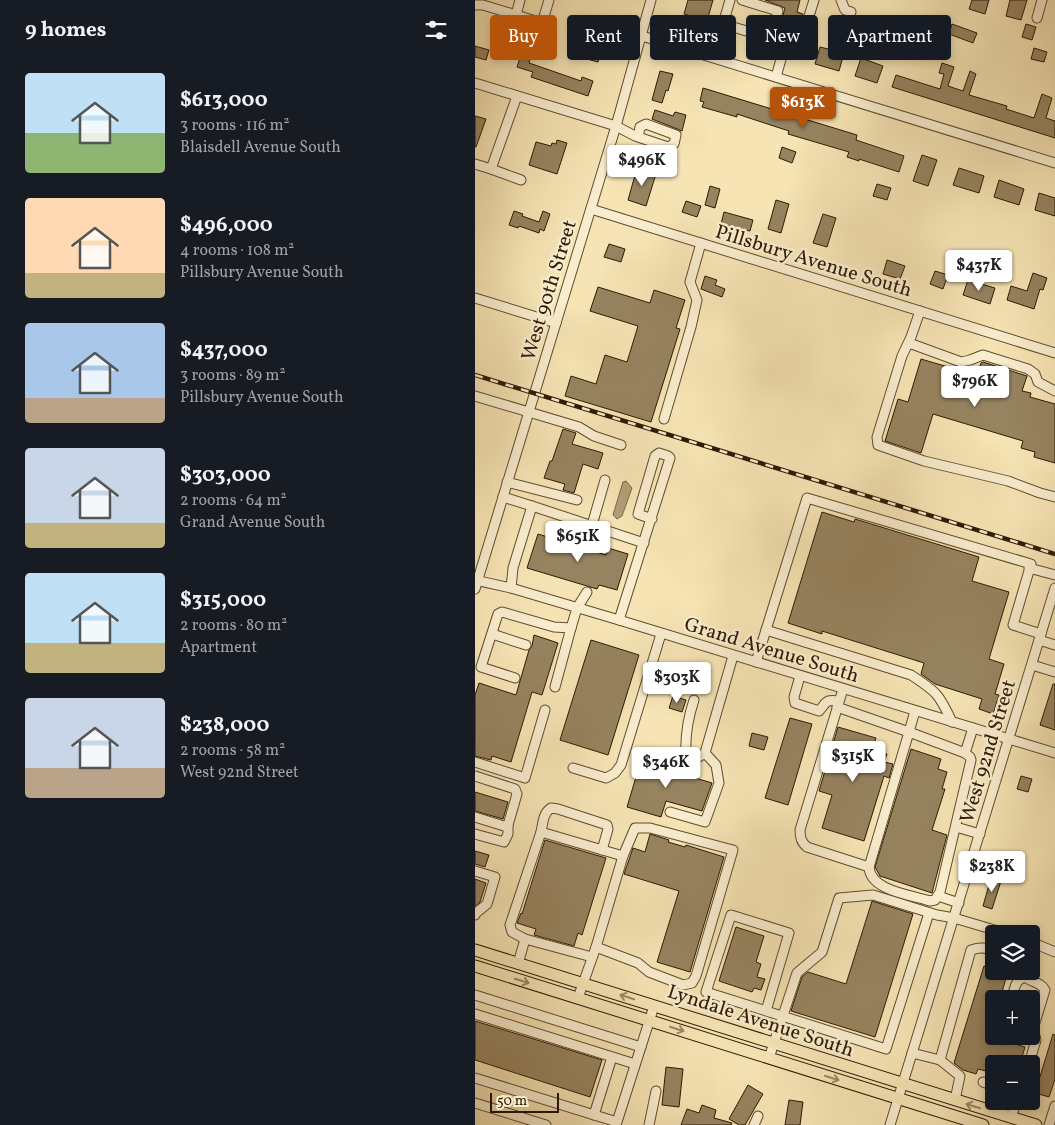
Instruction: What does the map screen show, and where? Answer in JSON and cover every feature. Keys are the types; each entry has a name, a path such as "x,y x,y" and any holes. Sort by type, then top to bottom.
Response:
{"main road":[{"name":"Lyndale Avenue South","path":"475,950 1036,1125"},
{"name":"Lyndale Avenue South","path":"475,966 899,1099 955,1121 983,1125"}],"street":[{"path":"475,5 483,5 516,15 520,0"},
{"path":"544,15 549,0"},
{"name":"West 90th Street","path":"476,583 616,126 651,0"},
{"path":"730,0 723,24 746,31"},
{"path":"742,0 778,11 777,15"},
{"path":"809,15 814,0"},
{"path":"841,0 845,10 851,12"},
{"path":"1037,18 1042,0"},
{"path":"641,36 1055,163"},
{"path":"776,77 781,60"},
{"path":"475,83 616,126 637,137"},
{"path":"491,169 517,96"},
{"path":"475,164 521,180"},
{"name":"Pillsbury Avenue South","path":"591,209 1055,353"},
{"path":"664,419 697,300 690,282 701,243"},
{"path":"475,298 556,323"},
{"path":"920,311 903,356 880,428 877,438 878,445 924,461 1008,481 1055,497"},
{"path":"909,343 961,362 983,356 1028,369 1035,374 1038,382 1055,391"},
{"path":"475,396 579,427 593,436 621,446"},
{"path":"619,620 670,458 659,453 655,456 638,514 651,518"},
{"path":"592,525 605,480"},
{"path":"507,482 577,500"},
{"path":"503,497 644,543"},
{"path":"756,662 807,498 1031,564 1013,625 1055,645"},
{"path":"511,588 513,568 532,506"},
{"path":"1029,568 1055,575"},
{"name":"Grand Avenue South","path":"476,583 511,588 1055,753"},
{"name":"West 92nd Street","path":"890,1125 1055,588"},
{"path":"555,687 577,608 587,592"},
{"path":"515,678 481,667 498,614 502,612 554,627 571,628"},
{"path":"766,630 911,675 932,688 941,698 952,722"},
{"path":"492,634 526,645"},
{"path":"573,768 606,778 615,773 621,765 661,634"},
{"path":"694,700 688,719 685,742 686,754 694,760 705,753 733,656"},
{"path":"1031,665 1055,672"},
{"path":"800,676 794,696 795,703 819,711 825,702 830,700 909,732 965,753 970,757 971,760 956,827 937,896 935,900 931,901 883,887 869,873 869,867 909,732 915,711"},
{"path":"843,689 800,830 800,836 802,844 807,847 869,867"},
{"path":"475,762 525,778 545,710"},
{"path":"965,753 973,728"},
{"path":"670,812 705,822 719,783 715,765 705,753"},
{"path":"475,776 515,789 517,794 508,825 508,834 504,842 475,834"},
{"path":"592,957 525,939 512,932 510,925 541,832 544,817 548,810 551,808 558,809 607,825 608,829 602,850"},
{"path":"475,817 505,826 508,825"},
{"path":"956,827 980,834"},
{"path":"578,998 596,947 623,856 635,828 650,828 733,850 696,976 692,983 683,985 674,982 649,972 639,962 596,947"},
{"path":"541,832 623,856"},
{"path":"475,871 495,877 487,904 475,913"},
{"path":"769,1058 797,973 822,952 839,898 873,895 929,913 985,927"},
{"path":"937,896 959,903"},
{"path":"766,1011 789,933 731,915 706,992 766,1011 782,1016 886,1049 929,913"},
{"path":"518,964 525,939"},
{"path":"1040,946 1055,952"},
{"path":"940,1060 971,950 979,947 985,948"},
{"path":"1028,980 1041,984 1045,990 1040,1005"},
{"path":"475,995 641,1047"},
{"path":"475,1078 617,1122 654,1006"},
{"path":"475,1014 635,1064"},
{"path":"912,1053 940,1060 960,1076 955,1100"},
{"path":"594,1115 612,1057"},
{"path":"649,1125 656,1091"},
{"path":"475,1103 546,1125"},
{"path":"1049,1125 1055,1106"},
{"path":"1011,1117 1014,1110"}],"shaded area":[{"path":"626,481 632,488 622,516 617,519 613,515 623,482"}],"building":[{"path":"688,0 713,0 709,15 684,14"},
{"path":"765,0 800,0 797,12 803,15 783,15 785,8"},
{"path":"972,0 989,0 985,14 969,9"},
{"path":"1010,0 1027,0 1021,20 1006,16"},
{"path":"952,24 977,33 973,43 951,35"},
{"path":"1026,24 1036,27 1032,40 1022,37"},
{"path":"475,46 489,50 486,60 475,57"},
{"path":"820,47 828,49 828,60 842,60 839,71 815,64 818,60"},
{"path":"1034,48 1047,52 1044,62 1031,59"},
{"path":"519,60 530,60 529,63 581,81 582,77 593,81 588,96 531,77 533,72 517,67"},
{"path":"860,60 866,60 883,66 877,83 855,76"},
{"path":"942,63 954,67 948,86 963,91 970,71 976,74 969,95 1007,106 1006,109 1034,118 1042,94 1052,98 1046,118 1055,121 1055,138 892,87 896,75 940,89 944,74 939,73"},
{"path":"660,71 673,74 662,103 652,100"},
{"path":"703,88 857,135 856,140 904,156 899,172 847,157 849,152 788,134 789,131 737,114 737,117 702,107 704,102 700,101"},
{"path":"655,110 673,116 675,112 686,115 682,131 652,119"},
{"path":"475,116 486,119 476,147 475,147"},
{"path":"557,140 567,143 557,174 529,165 536,142 551,146 552,143 556,144"},
{"path":"782,147 796,152 792,163 779,158"},
{"path":"922,155 937,160 928,186 913,181"},
{"path":"637,168 656,174 646,206 628,200"},
{"path":"959,168 984,176 979,193 953,185"},
{"path":"999,180 1024,189 1019,205 994,197"},
{"path":"877,184 891,188 887,200 873,196"},
{"path":"710,186 720,189 715,208 705,205"},
{"path":"1039,193 1055,198 1055,216 1035,210"},
{"path":"776,200 789,204 781,233 768,229"},
{"path":"686,201 701,206 697,217 682,212"},
{"path":"514,211 539,222 543,211 550,214 544,231 540,229 539,233 519,226 518,228 509,225"},
{"path":"724,212 753,220 750,231 721,224"},
{"path":"823,214 836,218 827,247 813,243"},
{"path":"609,244 625,249 621,262 604,257"},
{"path":"887,260 905,266 900,279 883,274"},
{"path":"935,271 948,275 943,289 930,284"},
{"path":"1033,273 1047,278 1043,290 1040,289 1034,309 1007,300 1011,286 1027,291"},
{"path":"705,276 717,280 715,285 725,289 722,297 701,289"},
{"path":"968,280 995,288 990,304 963,295"},
{"path":"598,287 650,303 654,290 685,300 676,328 680,329 651,422 565,396 571,376 596,384 605,355 627,362 638,326 590,311"},
{"path":"921,359 972,374 974,370 978,371 983,362 1027,376 1022,391 1031,393 1030,397 1055,404 1055,463 1034,457 1035,452 1021,448 1023,441 933,414 921,453 885,441 898,399 908,402"},
{"path":"563,429 576,433 572,444 603,453 598,469 583,464 574,493 563,490 565,484 544,478"},
{"path":"822,512 854,522 855,519 979,557 972,581 1009,592 989,659 1004,664 995,694 999,695 993,714 979,709 982,699 935,684 921,674 924,663 822,631 822,634 788,623"},
{"path":"538,534 606,555 608,548 628,554 617,590 599,585 597,589 527,568"},
{"path":"534,635 558,643 542,695 532,692 511,762 492,756 491,760 475,756 475,695 479,683 516,695"},
{"path":"591,640 639,655 608,755 560,740"},
{"path":"1053,684 1055,684 1055,730 1040,725"},
{"path":"673,696 686,700 682,712 669,708"},
{"path":"790,718 812,724 788,805 765,798"},
{"path":"838,727 876,738 872,749 887,754 884,762 893,764 889,778 884,776 864,841 822,828 832,795 819,791"},
{"path":"752,733 768,737 764,750 749,746"},
{"path":"911,749 941,759 938,769 947,772 942,789 945,789 932,830 947,835 932,893 880,876 875,867"},
{"path":"642,757 676,767 675,772 712,783 702,811 666,801 661,817 627,807"},
{"path":"1021,776 1032,779 1028,792 1017,789"},
{"path":"475,792 508,802 503,819 475,811"},
{"path":"650,834 669,840 668,842 685,847 686,845 724,857 690,972 657,962 679,891 624,874 633,848 645,852"},
{"path":"545,840 606,858 582,935 578,933 574,946 534,935 536,929 517,923 522,914"},
{"path":"475,851 489,855 485,867 475,864"},
{"path":"991,878 1001,881 992,909 983,906"},
{"path":"475,879 486,883 480,902 475,906"},
{"path":"872,901 913,914 875,1037 791,1011 802,977 808,972 846,984"},
{"path":"736,927 764,936 756,962 761,964 757,977 765,979 761,990 754,988 752,992 719,981"},
{"path":"985,966 985,980 1005,980 1003,990 985,990 985,1045 1018,1045 1025,1047 1023,1055 985,1055 985,1071 978,1069 976,1074 963,1070 954,1063"},
{"path":"475,1021 602,1060 590,1097 475,1060"},
{"path":"1053,1034 1055,1035 1055,1079 1049,1097 1040,1094 1040,1077"},
{"path":"666,1067 683,1069 679,1107 662,1105"},
{"path":"748,1085 763,1094 745,1125 739,1125 729,1119"},
{"path":"789,1100 803,1102 800,1125 785,1125"},
{"path":"702,1105 716,1110 714,1118 732,1123 731,1125 681,1125 687,1109 699,1113"}],"railway":[{"path":"475,375 1055,554"}]}
